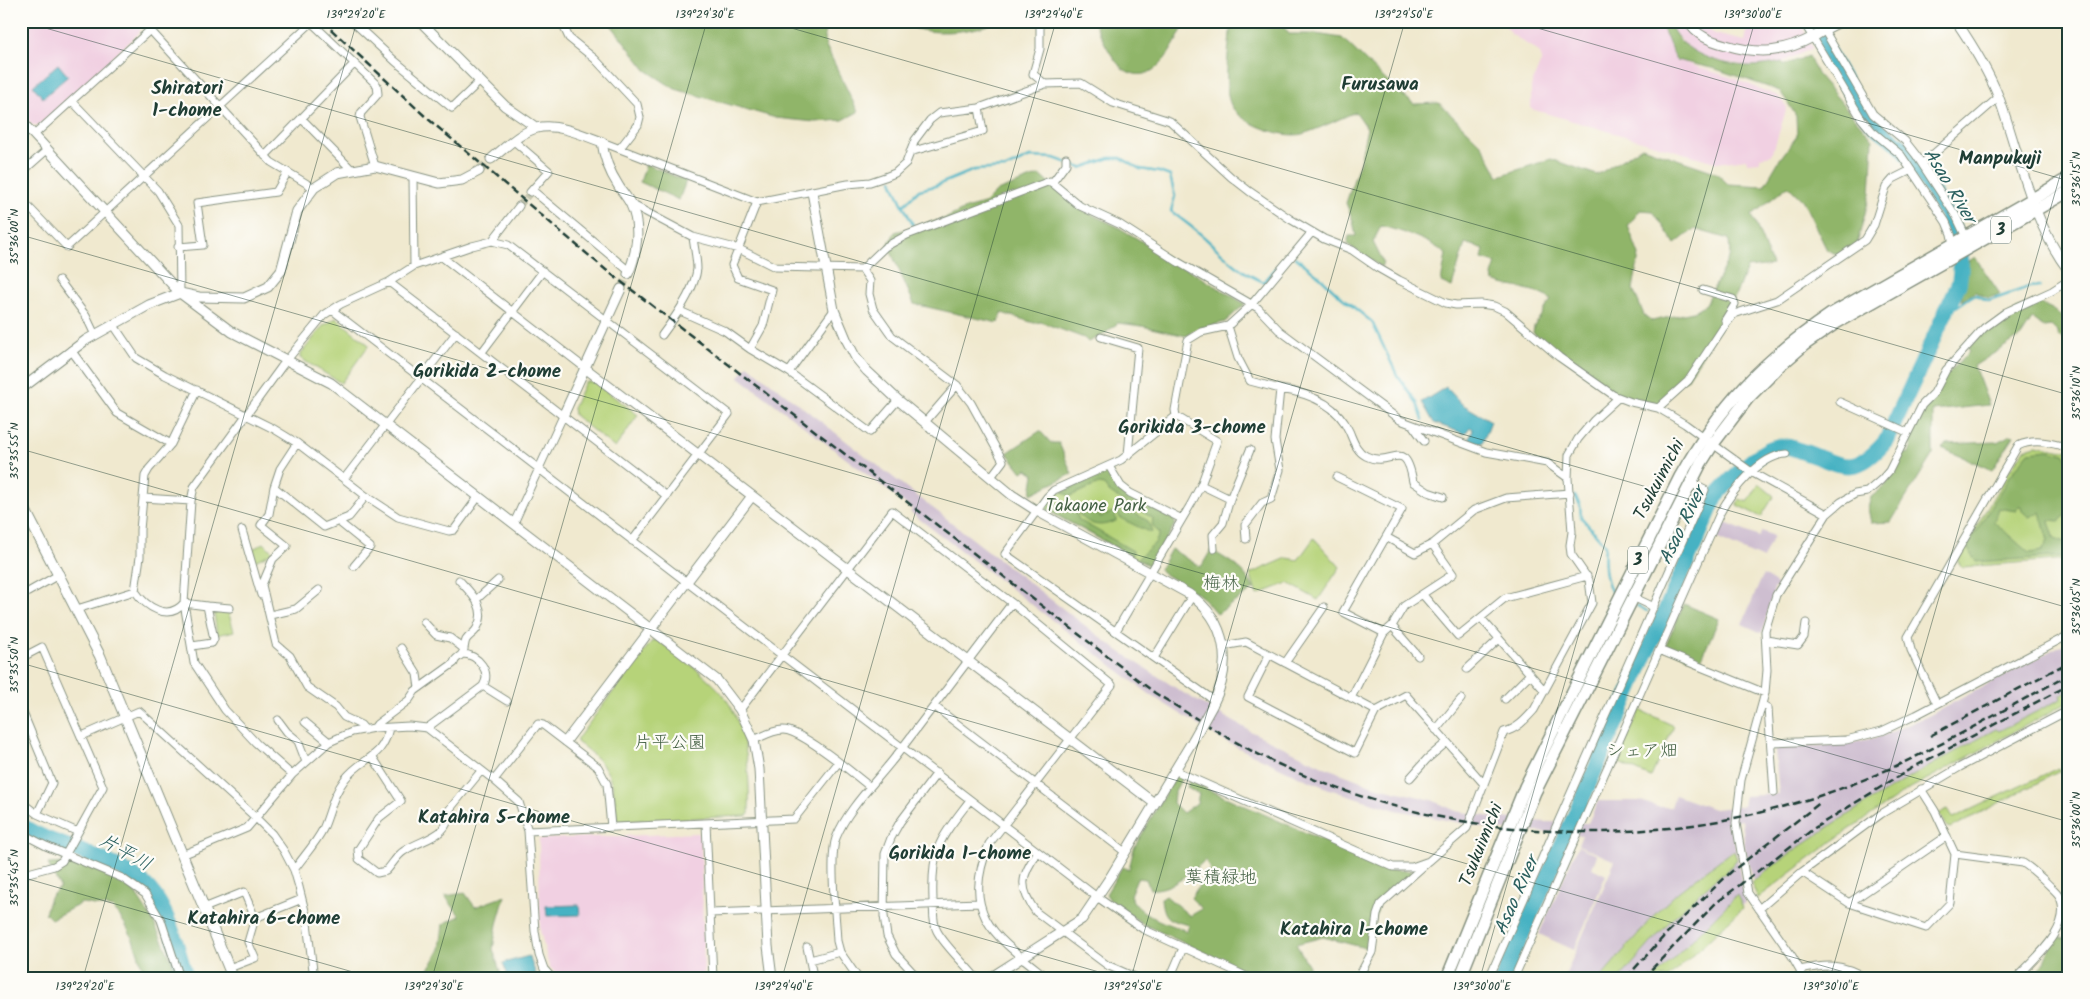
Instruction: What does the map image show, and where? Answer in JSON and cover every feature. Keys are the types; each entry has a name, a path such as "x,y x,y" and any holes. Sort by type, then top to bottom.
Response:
{"main road":[{"name":"Tsukuimichi","path":"1447,978 1525,787 1680,477 1708,441 1758,387 1804,345 1960,245 2034,204 2069,178"},
{"name":"Tsukuimichi","path":"2034,204 2069,191"},
{"name":"Tsukuimichi","path":"1460,978 1535,792 1690,482 1708,441"},
{"path":"21,502 60,574 100,656 231,973"}],"street":[{"path":"142,21 271,162 314,188"},
{"path":"352,21 452,108 479,82"},
{"path":"420,21 504,106 538,128 566,130 620,148 757,202 848,184 870,182 894,173 906,163 915,140 930,120 939,113 979,108 1045,84 1082,83 1113,103 1170,121 1231,177 1290,219 1324,239 1345,246 1378,268 1446,303 1456,305 1481,304 1494,306 1505,312 1559,357 1588,379 1618,398 1658,408 1751,471 1827,514"},
{"path":"561,21 569,38 596,59 637,104 640,117 638,125 620,148"},
{"path":"1040,21 1040,48 1033,74 1045,84"},
{"path":"1688,21 1704,38 1739,49 1760,52 1780,50 1842,21"},
{"path":"1803,21 1819,33 1873,114 1905,142 1922,164 1922,175 1951,234 1960,245"},
{"path":"1818,21 1819,33 1861,118 1872,131 1894,148 1911,170 1922,175 1956,216 1960,245"},
{"path":"1956,21 1984,64 1998,97 2040,222 2069,271"},
{"path":"21,199 68,247 310,22 377,85 378,94 360,117 375,166"},
{"path":"34,135 150,30"},
{"path":"265,156 354,64"},
{"path":"1922,164 1998,97"},
{"path":"72,101 158,191 179,225 180,293"},
{"path":"910,152 984,131 979,108"},
{"path":"302,119 351,169"},
{"path":"21,121 180,293 232,332 331,383 717,680 740,710 754,740 759,769 769,960 772,978"},
{"path":"491,159 514,141 538,128"},
{"path":"514,141 549,171 531,192 628,273 632,264 636,238 636,222 631,204 609,171 602,142"},
{"path":"21,173 47,150"},
{"path":"1052,183 1066,161"},
{"path":"21,389 94,335 149,305 180,293 199,297 244,298 259,293 268,287 281,271 297,211 314,188 337,173 375,166 427,181 444,183 462,180 479,171"},
{"path":"1658,408 1688,381 1722,328 1734,314 1777,300 1866,240 1874,225 1886,187 1893,179 1911,170"},
{"path":"178,247 203,245 197,203 276,192 288,173"},
{"path":"413,176 414,266"},
{"path":"631,204 693,237 739,249 775,266 862,269 885,247 907,235 1050,181 1080,206 1119,224 1178,262 1258,308 1279,330 1400,420 1486,452 1547,463 1568,478"},
{"path":"812,192 834,310 856,358 898,400 991,477 1037,511 1192,596 1210,614 1223,646 1224,671 1214,703 1097,898 1082,919 1065,932 990,978"},
{"path":"750,349 763,326 772,290 738,278 732,265 757,202"},
{"path":"492,241 519,206"},
{"path":"1116,631 1201,485 1217,441 1176,416 1174,410 1188,340 1202,332 1228,326 1251,304 1312,232"},
{"path":"662,335 680,311 696,275 697,267 693,237"},
{"path":"292,775 256,743 225,710 194,662 184,604 191,501 194,487 201,476 287,360 324,315 390,282 414,266 492,241 508,245 729,414 632,541"},
{"path":"442,257 584,368 1154,803"},
{"path":"862,269 870,281 869,294 874,309 892,336 957,385 971,402 1004,461 991,477"},
{"path":"482,352 543,271"},
{"path":"59,280 86,316 94,335"},
{"path":"1866,978 1853,970 1824,965 1801,974 1748,893 1736,815 1741,780 1765,693 1767,670 1765,631 1776,595 1827,514 1841,502 1855,494 1867,492 1881,480 1895,459 1922,404 1934,393 1946,370 1984,328 2006,312 2052,291 2069,280"},
{"path":"390,282 667,496"},
{"path":"514,523 621,289"},
{"path":"1703,290 1733,299 1735,304 1722,328"},
{"path":"332,310 422,378 538,470 937,773 1097,898 1133,923 1250,978"},
{"path":"789,372 834,310"},
{"path":"680,311 725,331 750,349 789,372 870,432 898,400"},
{"path":"114,324 136,358 297,443 366,496 398,517 448,531 454,530 479,496"},
{"path":"1228,326 1238,358 1250,381 1304,393 1324,403 1336,411 1342,418 1353,441 1366,456 1378,459 1399,456 1405,458 1410,464 1413,482 1428,492 1444,497"},
{"path":"344,479 456,333"},
{"path":"1101,338 1138,348 1128,455"},
{"path":"72,350 117,413 171,444"},
{"path":"925,422 957,385"},
{"path":"1246,539 1244,525 1262,503 1271,499 1280,470 1275,440 1280,389"},
{"path":"197,390 171,444 145,476 140,530 140,557 135,591 146,605 164,612 179,609 184,604 230,608"},
{"path":"1358,978 1372,952 1377,915 1381,904 1466,828 1504,732 1520,724 1534,710 1592,603 1587,576 1571,554 1569,455 1578,439 1602,411 1618,398"},
{"path":"1840,402 1907,432"},
{"path":"1176,416 1128,455 1109,466 1054,490 1005,554 1154,658 1214,703"},
{"path":"1413,426 1424,441"},
{"path":"1937,704 1911,650 1908,637 1913,626 2018,446 2027,441 2036,441 2069,448"},
{"path":"297,443 280,469 274,487 269,514 261,525 287,546 273,559 262,585 264,596 276,644 290,656 307,687 332,703 344,717 361,725 365,730"},
{"path":"1214,550 1213,535 1223,524 1230,499 1250,450"},
{"path":"1514,978 1720,513 1731,494 1751,471 1777,454 1786,454"},
{"path":"1109,466 1121,486 1130,493 1182,519"},
{"path":"1337,477 1402,509 1343,612 1384,634"},
{"path":"1489,978 1705,490 1690,482"},
{"path":"1201,485 1230,499"},
{"path":"274,487 324,526 349,517 366,496"},
{"path":"1386,537 1415,553 1432,544 1474,510 1506,498 1570,493"},
{"path":"566,741 752,496"},
{"path":"143,498 191,501"},
{"path":"740,710 892,511 1012,603 1112,685 1003,825 989,844 981,862 978,881 979,902 985,918 994,933 1048,978"},
{"path":"339,522 370,547 354,566"},
{"path":"242,530 259,594 264,596"},
{"path":"1351,698 1384,634 1392,626 1404,606 1453,574 1432,544"},
{"path":"21,596 60,574"},
{"path":"1423,594 1458,636 1506,598 1587,576"},
{"path":"374,728 409,700 419,688 454,663 455,659 463,651 466,639 476,630 481,619 481,610 477,599 459,580"},
{"path":"477,599 498,580"},
{"path":"270,615 296,609 319,590"},
{"path":"77,609 135,591"},
{"path":"1154,658 1192,596"},
{"path":"1633,597 1654,607"},
{"path":"858,978 840,952 837,941 834,858 836,840 843,825 870,787 903,747 1012,603"},
{"path":"192,646 212,643 214,639 208,606"},
{"path":"1286,663 1324,607"},
{"path":"1481,618 1544,690"},
{"path":"424,622 436,635 450,638 463,651 476,657 482,664 485,673 483,686 427,728"},
{"path":"1766,640 1798,645 1804,638 1806,623"},
{"path":"1392,626 1418,656"},
{"path":"1772,743 1825,742 1866,735 1898,724 2069,635"},
{"path":"1467,670 1499,639"},
{"path":"1223,646 1246,642 1376,711"},
{"path":"21,658 42,647 103,787 62,862 21,875"},
{"path":"401,648 417,674 419,688"},
{"path":"1659,650 1765,693"},
{"path":"1269,655 1248,697 1355,754 1376,711 1406,695 1483,783"},
{"path":"1505,699 1530,674"},
{"path":"483,686 507,701"},
{"path":"1436,730 1461,699"},
{"path":"1762,705 1768,708 1772,743 1774,793"},
{"path":"934,706 1125,852"},
{"path":"21,708 52,784 37,814"},
{"path":"1759,909 1802,872 1881,814 1922,789 2069,710"},
{"path":"82,736 139,711 272,834 294,870 302,899 314,978"},
{"path":"278,720 287,732 298,741 306,762"},
{"path":"305,722 329,742"},
{"path":"494,780 538,724 566,741 598,767 604,776 609,791 610,827"},
{"path":"182,855 247,828 292,775 329,742 352,732 374,728 408,726 427,728 519,802 528,831 535,931 539,955 544,969 552,978"},
{"path":"294,870 322,830 335,794 355,767 372,756 386,742 389,728"},
{"path":"754,740 772,732 784,730 799,734 870,787"},
{"path":"1410,778 1427,759 1447,742"},
{"path":"372,756 400,801 379,818 358,850 359,859 377,873 386,871 403,851 445,829 450,820 449,810 481,771"},
{"path":"528,831 794,820 838,763"},
{"path":"1174,770 1393,867 1412,866 1429,861"},
{"path":"918,978 890,946 887,936 885,854 891,838 937,773"},
{"path":"1802,872 1849,903 1926,928 1950,902 1955,854 1922,789"},
{"path":"970,800 939,842 932,873 933,905 936,930 976,978"},
{"path":"21,802 37,814 78,832"},
{"path":"706,823 713,978"},
{"path":"21,833 122,878 146,894 161,920 180,978"},
{"path":"1849,903 1946,836"},
{"path":"1038,852 1026,868 1023,888 1036,912 1107,964 1137,978"},
{"path":"1955,854 2023,863 2060,896 2062,915 2058,930 2016,978"},
{"path":"204,908 244,892 255,918 248,942 255,958 231,973"},
{"path":"255,918 302,899"},
{"path":"710,912 885,907 979,902"},
{"path":"807,947 812,971"},
{"path":"1170,978 1183,948"},
{"path":"810,960 840,952"}],"shaded area":[{"path":"21,21 135,21 140,27 140,32 39,125 32,125 21,112"},
{"path":"1501,21 1654,21 1664,31 1676,60 1733,78 1778,96 1787,107 1772,155 1760,157 1760,162 1747,163 1746,159 1718,163 1531,109 1531,86 1542,59 1539,52 1511,34"},
{"path":"1669,21 1698,21 1714,34 1745,41 1748,27 1800,23 1813,48 1782,62 1766,65 1749,66 1713,60 1691,50 1675,34"},
{"path":"748,365 1116,649 1185,694 1252,732 1327,768 1374,786 1432,800 1456,811 1491,817 1546,822 1588,823 1598,801 1641,801 1657,807 1671,807 1675,795 1714,809 1743,806 1745,796 1779,794 1775,750 1778,747 1852,743 1882,736 1930,715 2069,641 2069,700 1907,786 1757,894 1745,849 1742,820 1731,822 1745,903 1667,978 1564,978 1615,861 1578,845 1582,835 1491,829 1396,810 1329,789 1224,741 1152,696 910,512 912,509 739,377"},
{"path":"1723,522 1759,537 1762,531 1773,536 1763,559 1716,538"},
{"path":"1763,575 1779,585 1774,589 1762,633 1742,624"},
{"path":"699,833 701,840 704,978 560,978 549,966 540,930 539,839"},
{"path":"1578,846 1597,855 1592,868 1606,875 1574,950 1539,934"}],"green space":[{"path":"608,21 823,21 826,46 858,112 843,120 815,122 776,118 675,89 646,70"},
{"path":"900,21 998,21 962,31 934,32 921,30"},
{"path":"1093,21 1186,21 1177,40 1163,61 1146,73 1136,74 1120,66"},
{"path":"1231,21 1279,21 1289,34 1316,34 1342,38 1396,90 1414,104 1439,103 1482,145 1499,176 1551,159 1597,175 1642,147 1715,172 1728,184 1764,186 1780,159 1797,136 1796,116 1780,91 1716,69 1676,60 1664,31 1654,21 1669,21 1674,32 1691,49 1702,56 1727,63 1755,66 1782,62 1784,65 1809,56 1817,74 1873,139 1870,194 1857,244 1838,255 1827,250 1803,201 1788,186 1752,215 1772,265 1747,268 1730,307 1717,324 1719,328 1687,380 1681,381 1673,392 1659,403 1645,402 1615,393 1590,377 1533,333 1534,326 1551,300 1531,290 1493,281 1492,275 1496,263 1482,259 1484,249 1465,243 1452,287 1441,282 1446,254 1431,244 1415,237 1381,226 1373,242 1383,262 1381,267 1347,244 1349,236 1356,236 1346,203 1360,161 1367,128 1356,112 1316,129 1294,135 1274,132 1243,118 1231,105 1228,97 1227,64","holes":["1640,210 1653,211 1675,244 1694,229 1729,239 1730,255 1706,304 1693,312 1652,321 1644,315 1633,289 1639,255 1628,226"]},
{"path":"646,164 686,181 679,200 640,182"},
{"path":"1040,175 1078,208 1118,227 1245,304 1225,322 1196,329 1186,336 1142,326 1118,323 1103,335 1088,342 1084,338 1041,322 1034,323 1002,313 998,323 914,304 888,245 895,232 947,218 965,209 984,204 997,191"},
{"path":"1975,257 2000,294 1989,298 1975,292 1961,301 1969,261"},
{"path":"2033,302 2048,307 2060,315 2066,326 2067,341 2058,336 2058,333 2051,326 2044,327 2032,319 2021,336 1974,366 1989,405 1933,411 1933,454 1891,522 1871,523 1868,508 1871,497 1885,486 1904,454 1909,453 1912,446 1909,442 1911,431 1925,407 1937,394 1944,378 1969,352 1968,348 1975,340 1990,327"},
{"path":"336,318 369,345 341,383 300,358 300,355 323,326"},
{"path":"585,382 594,382 638,415 615,448 574,415 573,408"},
{"path":"1040,431 1051,443 1059,443 1072,474 1031,494 1034,474 1027,469 1022,472 1007,453"},
{"path":"2011,435 2014,436 1992,470 1942,448 1946,444 1997,442"},
{"path":"2036,445 2069,451 2069,559 1962,567 1957,560 2008,472 2026,448"},
{"path":"2048,450 2064,454 2069,461 2069,513 2059,521 2050,520 2049,522 2055,539 2069,543 2069,556 1976,562 1967,547 2009,477 2029,452","holes":["2018,507 2021,507 2022,511 2029,517 2040,512 2048,541 2042,551 2029,553 1994,522 1998,508 2016,511"]},
{"path":"1104,473 1108,473 1124,494 1174,520 1175,524 1151,565 1137,559 1155,543 1160,533 1152,523 1153,518 1122,501 1109,492 1104,485 1099,484 1070,496 1062,492"},
{"name":"Takaone Park","path":"1108,473 1124,494 1174,520 1175,524 1151,565 1147,565 1047,510 1046,506 1057,493"},
{"path":"1759,484 1774,496 1761,517 1737,505 1739,499 1748,502"},
{"path":"1050,500 1075,510 1079,520 1133,551 1132,556 1047,510 1046,506"},
{"path":"1084,507 1101,517 1115,511 1116,521 1101,525 1092,524 1079,514 1079,509"},
{"path":"1124,507 1148,521 1152,532 1120,518 1117,510"},
{"path":"1314,538 1340,567 1318,600 1288,583 1257,595 1250,574 1287,558 1298,560"},
{"path":"264,543 273,552 253,562 251,550"},
{"name":"梅林","path":"1171,549 1201,567 1211,550 1231,562 1241,571 1254,589 1217,614 1201,596 1161,572 1160,569"},
{"path":"1684,604 1719,619 1700,662 1665,647"},
{"path":"228,611 234,631 217,635 214,613"},
{"name":"片平公園","path":"657,640 712,683 729,703 742,733 748,766 749,814 746,816 620,821 617,819 612,783 604,766 577,742 577,739 652,641"},
{"path":"2069,690 2069,702 1907,790 1833,841 1758,898 1751,883 1810,840 1902,782 1996,729 1999,731 2061,699 2060,695"},
{"name":"シェア畑","path":"1640,710 1674,726 1651,777 1617,762"},
{"path":"2058,768 2060,771 1951,828 1946,826 1939,814 1948,810 1953,818"},
{"name":"葉積緑地","path":"1179,776 1182,778 1174,793 1173,803 1183,813 1197,803 1199,794 1187,788 1189,781 1385,868 1410,871 1412,874 1379,903 1369,949 1323,937 1296,944 1309,966 1305,978 1261,978 1145,925 1112,903 1106,894 1122,867 1129,869 1134,848 1174,778","holes":["1205,860 1210,869 1191,898 1202,909 1190,916 1166,896 1161,898 1165,915 1172,920 1189,925 1187,931 1162,922 1146,913 1139,908 1130,895 1137,878 1146,879 1150,889 1158,889 1180,880"]},
{"path":"1734,851 1737,859 1724,875 1722,873 1672,919 1620,978 1600,978 1656,913 1678,892"},
{"path":"2069,858 2069,917 2063,915 2065,878"},
{"path":"78,862 130,885 152,919 171,959 177,978 145,977 133,940 125,924 113,908 82,903 51,919 45,913 50,897 60,887 48,864"},
{"path":"465,893 475,907 505,896 497,924 493,949 502,978 415,978 427,973 440,949 443,924 460,916 445,896"},
{"path":"1737,895 1743,908 1668,978 1654,978"},
{"path":"2069,931 2069,978 2036,978 2056,936 2064,939"}],"water":[{"path":"58,64 68,76 43,98 33,86"},
{"path":"1446,387 1462,404 1491,421 1483,442 1479,444 1469,440 1473,429 1470,427 1465,434 1434,423 1422,402"},
{"path":"579,905 580,915 547,916 546,906"},
{"path":"529,956 536,974 530,978 509,978 503,963"}],"waterway":[{"name":"Asao River","path":"1503,978 1716,496 1752,461 1775,447 1790,447 1845,465 1854,465 1864,461 1874,453 1886,441 1959,283 1960,245 1943,209 1905,151 1877,127 1857,103 1811,21"},
{"path":"903,206 919,190 935,186 974,170 1006,168 1030,157 1054,158 1081,168 1110,158 1121,158 1140,169 1170,176 1175,196 1171,211 1201,234 1232,263 1255,278 1264,282 1289,253 1291,254"},
{"path":"892,180 915,229"},
{"path":"1295,257 1372,322 1397,375 1417,403 1423,420"},
{"path":"1946,314 1972,296 1976,295 1989,301 2029,287 2040,286"},
{"path":"1575,496 1580,505 1581,517 1605,545 1605,570 1607,582 1612,593"},
{"path":"1637,606 1647,611"},
{"name":"Asao River","path":"1657,615 1661,617"},
{"name":"片平川","path":"21,825 42,837 118,867 143,883 157,899 168,920 186,978"}],"tunnel":[{"path":"479,171 491,159"},
{"path":"519,206 530,193"},
{"path":"621,289 628,274"}],"railway":[{"path":"322,21 427,118 606,270 1155,693 1246,748 1278,764 1349,792 1423,813 1498,826 1574,832 1651,830 1726,820 1801,802 1873,776 1947,741 2069,675"},
{"path":"1930,736 2069,662"},
{"path":"1643,978 1716,903 1816,827 1912,768 2069,685"},
{"path":"1626,978 1666,934 1731,872 1821,802"}],"district":[{"name":"Furusawa","path":"1380,85"},
{"name":"Shiratori 1-chome","path":"187,100"},
{"name":"Manpukuji","path":"2000,159"},
{"name":"Gorikida 2-chome","path":"487,372"},
{"name":"Gorikida 3-chome","path":"1192,428"},
{"name":"Katahira 5-chome","path":"494,818"},
{"name":"Gorikida 1-chome","path":"960,854"},
{"name":"Katahira 6-chome","path":"264,919"},
{"name":"Katahira 1-chome","path":"1354,930"}]}
